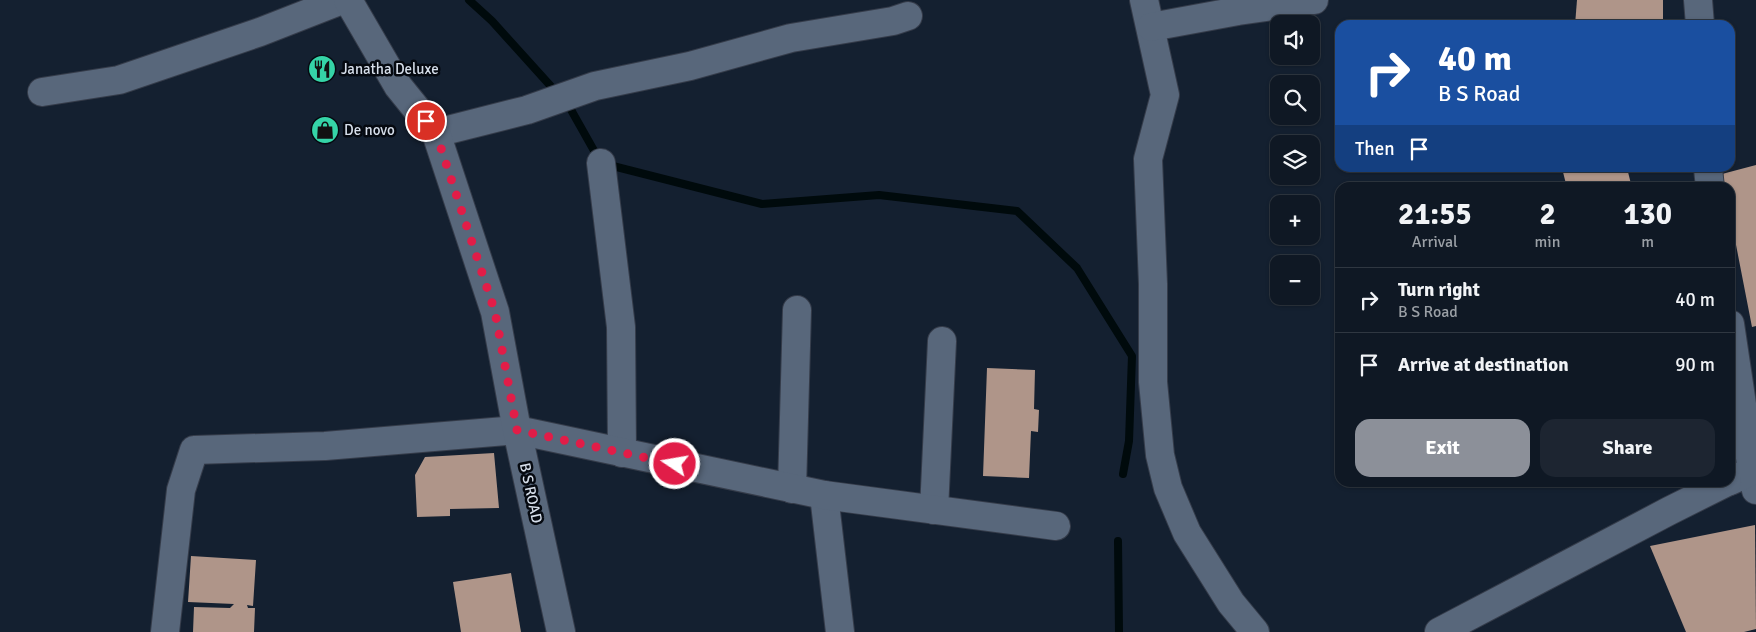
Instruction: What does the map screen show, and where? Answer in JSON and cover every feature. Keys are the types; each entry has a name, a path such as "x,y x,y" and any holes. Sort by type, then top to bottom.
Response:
{"street":[{"path":"42,92 119,80 260,32 342,0"},
{"name":"B S ROAD","path":"348,0 398,86 436,133 495,312 517,430 562,632"},
{"path":"1144,0 1165,95 1148,158 1153,284 1153,382 1160,455 1168,488 1187,533 1231,603 1255,632"},
{"path":"1151,27 1238,11 1314,0"},
{"path":"1698,0 1700,20"},
{"path":"436,133 527,110 595,86 690,66 791,38 893,21 908,16"},
{"path":"602,164 621,327 622,453"},
{"path":"792,489 796,310"},
{"path":"934,510 942,342"},
{"path":"1735,395 1741,481"},
{"path":"165,632 181,490 194,450 325,446 517,430 824,495 1056,526"},
{"path":"1439,632 1668,511 1726,487"},
{"path":"824,495 840,632"}],"building":[{"path":"1577,0 1663,0 1663,20 1575,20"},
{"path":"1756,165 1756,326 1752,327 1735,240 1735,182 1724,182 1722,174"},
{"path":"1563,172 1628,172 1630,182 1566,182"},
{"path":"987,368 1035,370 1034,409 1039,410 1038,432 1031,431 1029,478 983,476"},
{"path":"494,453 499,508 450,509 450,516 417,517 415,475 425,457"},
{"path":"1755,525 1756,629 1744,632 1686,632 1650,546"},
{"path":"191,556 256,560 253,606 247,605 248,608 255,608 254,632 193,632 194,607 230,608 234,604 188,602"},
{"path":"511,573 521,632 461,632 453,582"}],"waterway":[{"path":"469,0 492,21 557,93"},
{"path":"565,102 601,163 762,204 879,195 1017,211 1077,268 1132,356 1129,441 1123,474"},
{"path":"1118,541 1119,632"}],"place":[{"name":"Janatha Deluxe","path":"322,69"},
{"name":"De novo","path":"325,130"}],"route":[{"path":"426,121 436,133 495,312 517,430 675,464"}]}
